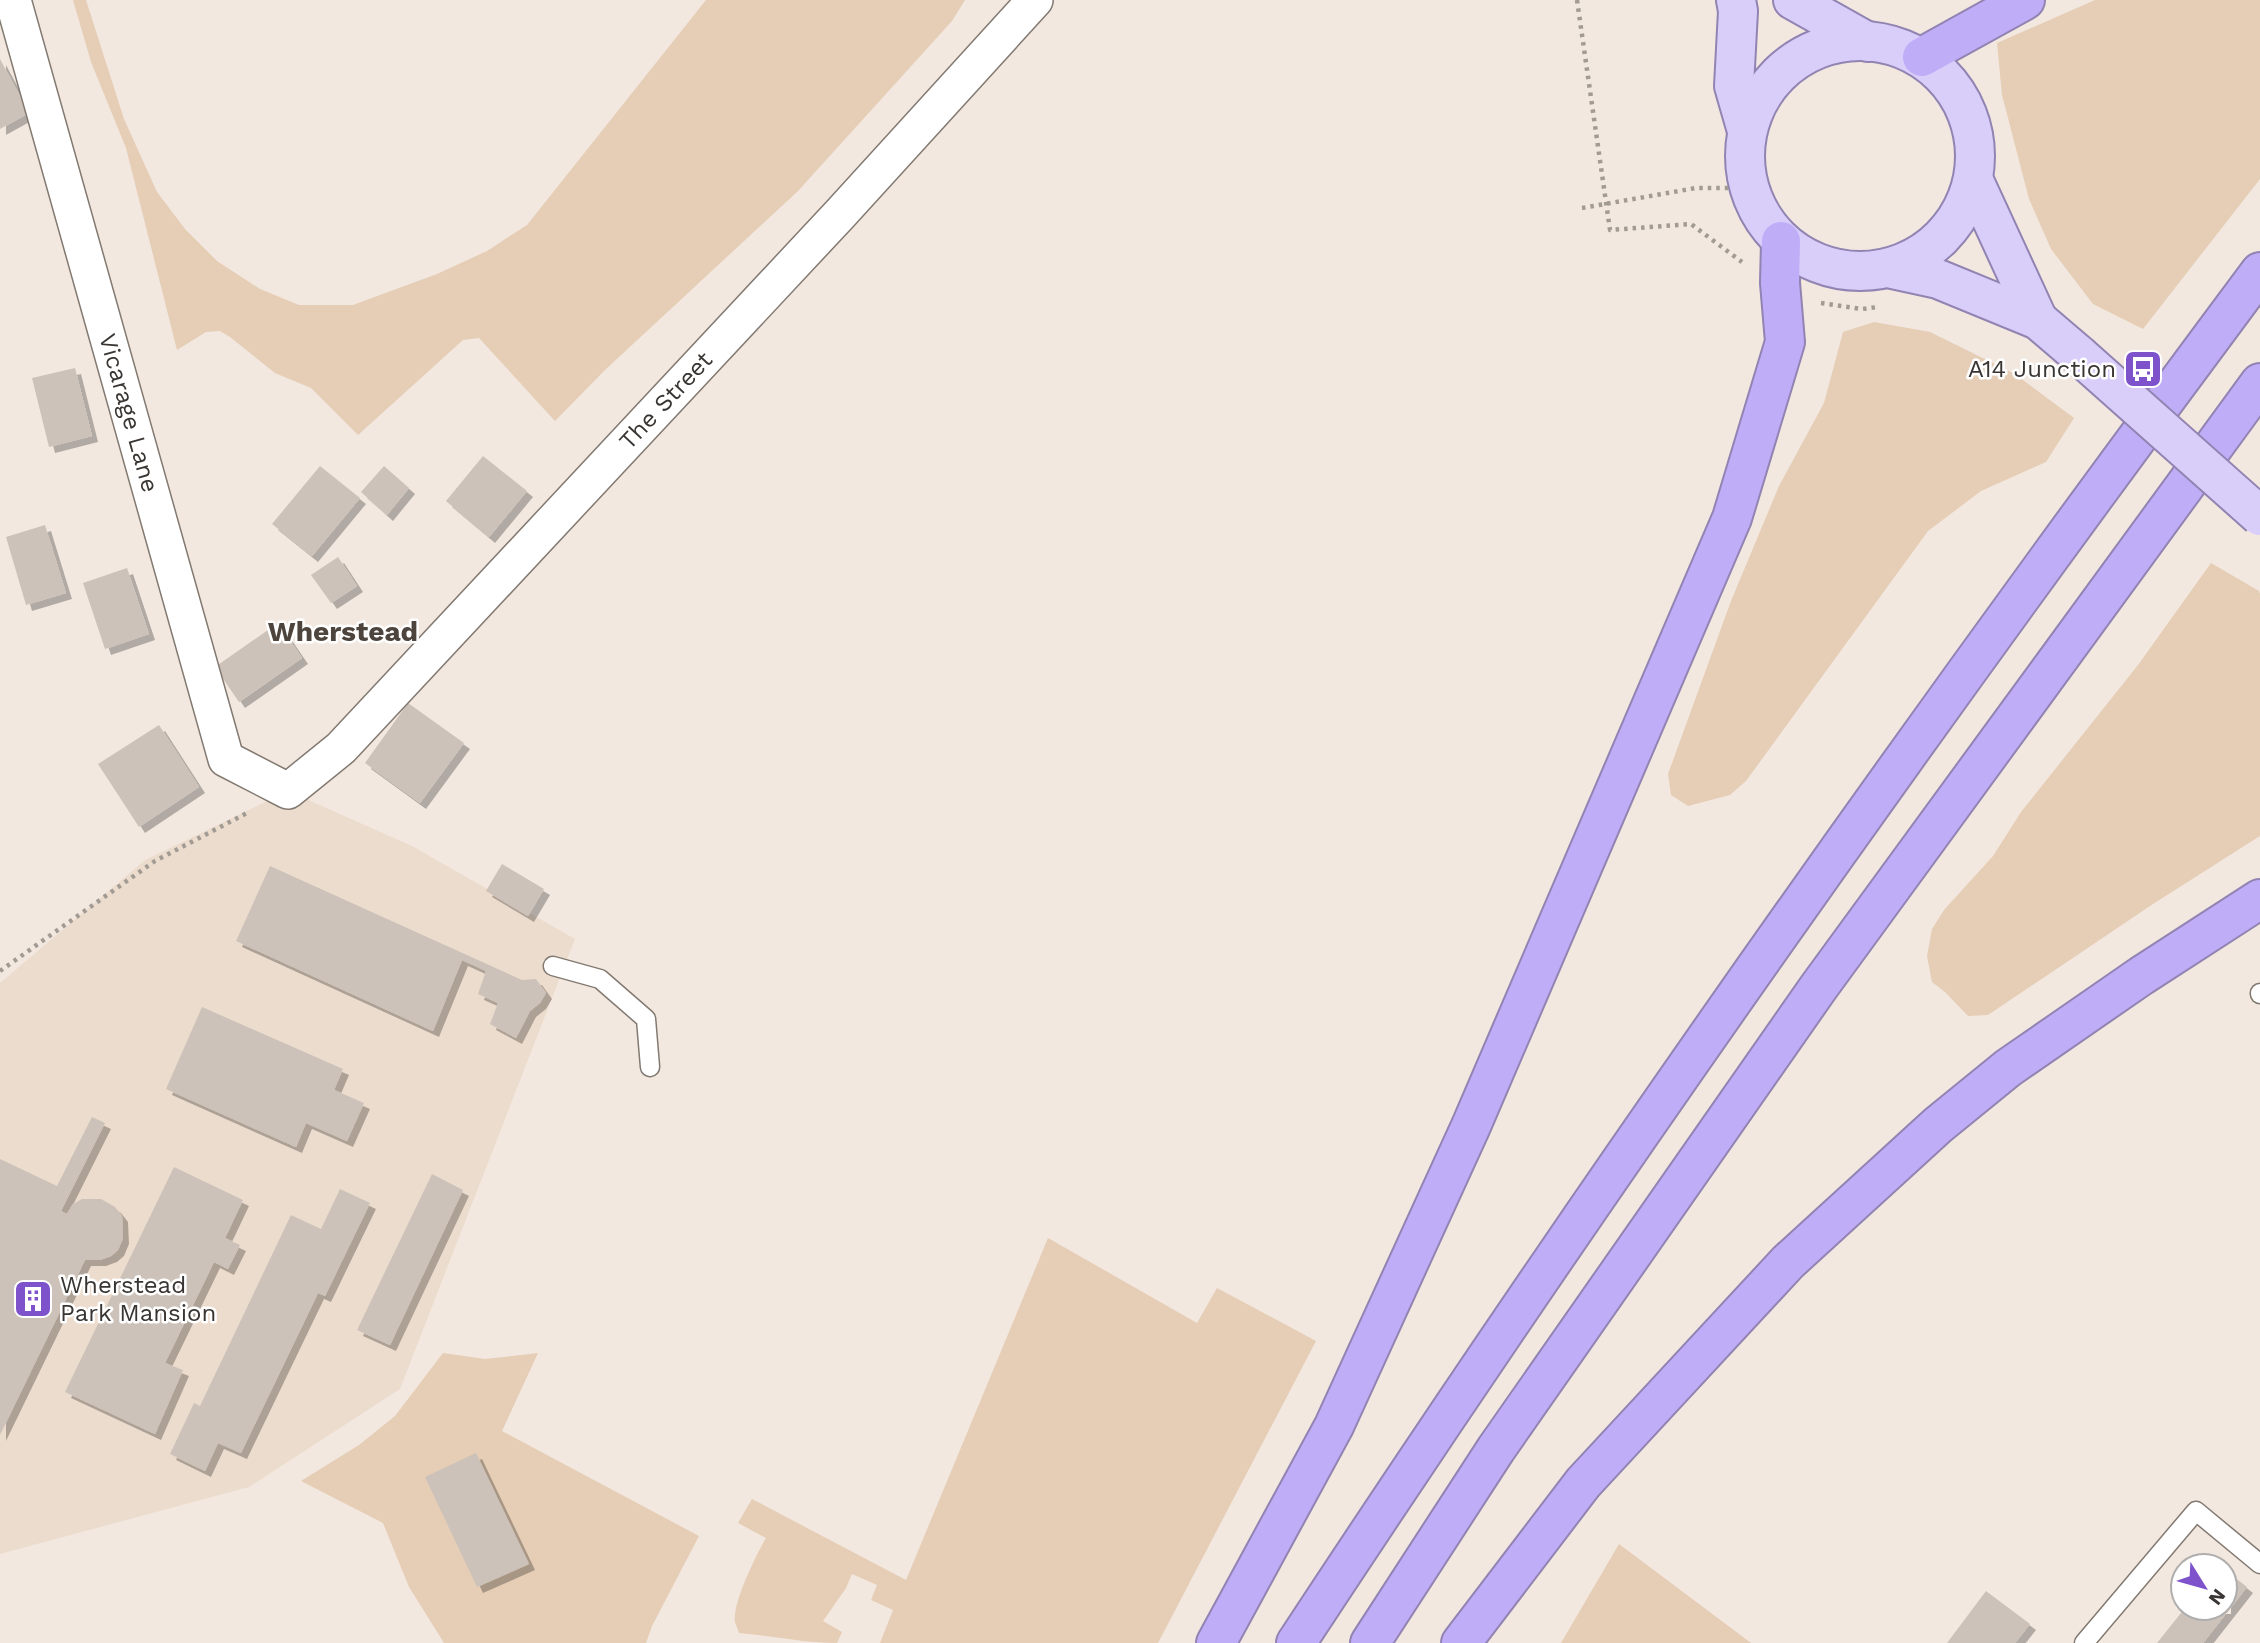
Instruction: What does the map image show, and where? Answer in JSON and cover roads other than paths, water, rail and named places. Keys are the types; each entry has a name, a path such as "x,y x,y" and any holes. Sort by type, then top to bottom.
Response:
{"highway":[{"path":"1922,57 2025,0"},
{"path":"1216,1643 1334,1426 1471,1126 1732,518 1785,342 1780,283 1781,241"},
{"path":"1296,1643 1450,1410 1752,971 2113,469 2260,272"},
{"path":"1370,1643 1496,1449 1818,988 2260,383"},
{"path":"1461,1643 1583,1483 1788,1262 1938,1125 2008,1068 2141,976 2260,899"}],"main road":[{"path":"1736,0 1738,12 1734,86 1747,131"},
{"path":"1793,0 1868,42"},
{"path":"1892,269 1928,251 1956,223 1974,181 1977,148 1969,112 1949,81 1922,57 1888,43 1851,40 1815,49 1784,69 1761,97 1752,113 1747,131 1745,171 1750,188 1757,209 1781,241 1814,263 1852,273 1892,269 1938,279 2038,320 2260,516"},
{"path":"1974,181 2038,320"}],"street":[{"name":"Vicarage Lane","path":"13,0 226,759 288,792"},
{"name":"The Street","path":"288,792 341,748 842,213 1035,0"}],"lane":[{"path":"553,966 600,979 646,1019 650,1067"},
{"path":"2084,1643 2196,1511 2260,1564"}],"place":[{"name":"A14 Junction","path":"2143,369"},
{"name":"Wherstead Park Mansion","path":"33,1299"}],"district":[{"name":"Wherstead","path":"343,631"}]}
